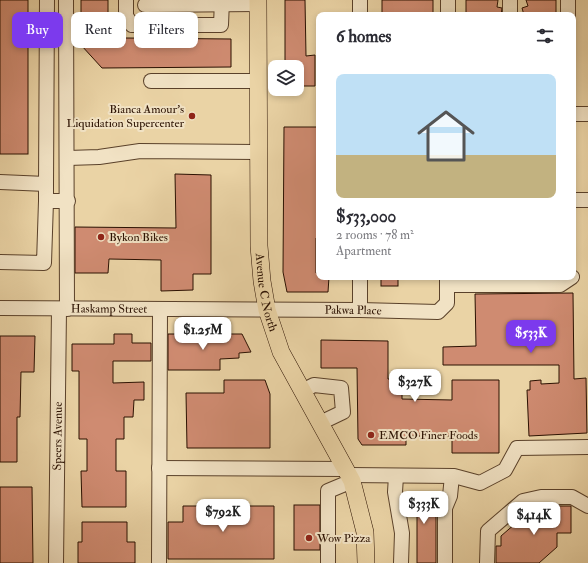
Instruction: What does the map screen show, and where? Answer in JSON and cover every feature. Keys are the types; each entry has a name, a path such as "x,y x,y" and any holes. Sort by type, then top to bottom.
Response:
{"main road":[{"name":"Avenue C North","path":"258,2 259,246 262,281 267,310 281,352 348,475 365,532 366,563"}],"street":[{"path":"0,262 44,262 48,0"},
{"name":"Speers Avenue","path":"56,563 63,309 68,201 66,0"},
{"path":"126,0 126,16 132,25 221,25 222,2"},
{"path":"360,0 360,12"},
{"path":"448,0 448,12"},
{"path":"510,0 510,12"},
{"path":"568,0 568,12"},
{"path":"145,5 258,2"},
{"path":"151,81 258,82"},
{"path":"576,114 588,114"},
{"path":"68,158 99,157 140,151 258,152"},
{"path":"0,182 46,184"},
{"path":"576,200 588,200"},
{"path":"46,201 68,201"},
{"path":"360,280 360,310"},
{"path":"447,281 560,285 568,280"},
{"name":"Pakwa Place","path":"267,310 438,312 447,303 447,281"},
{"name":"Haskamp Street","path":"0,308 267,310"},
{"path":"159,563 160,309"},
{"path":"302,391 314,385 341,388 343,412 320,423"},
{"path":"159,468 348,475 452,476 480,483 505,470 517,448 588,447"},
{"path":"328,563 328,491 348,475"},
{"path":"396,476 395,492 402,533 401,563"},
{"path":"445,563 445,508 450,496 452,476"},
{"path":"487,563 488,531 523,501 541,497 572,497 588,506"}],"building":[{"path":"0,0 28,0 28,12 12,12 12,48 28,48 28,154 0,154"},
{"path":"81,0 108,0 108,12 81,12"},
{"path":"285,0 305,0 306,56 315,55 315,86 304,86 304,60 285,60"},
{"path":"382,0 433,0 433,12 382,12"},
{"path":"466,0 498,0 497,7 502,8 501,12 466,12"},
{"path":"526,0 556,0 556,12 523,12 522,8 528,6"},
{"path":"126,38 134,38 134,48 198,48 198,39 231,39 231,67 102,68 84,48 126,48"},
{"path":"284,127 316,127 316,280 329,280 328,292 287,292 283,272"},
{"path":"175,174 211,175 211,274 193,274 193,290 161,291 161,260 109,259 108,273 75,273 75,227 176,228"},
{"path":"381,280 398,280 398,286 381,286"},
{"path":"573,293 574,379 586,378 587,433 529,436 527,390 530,390 530,381 541,380 541,384 559,383 559,365 443,365 443,347 476,346 475,294"},
{"path":"114,334 132,334 132,343 151,343 151,361 113,361 113,383 144,382 144,400 134,400 133,417 124,417 124,439 116,439 116,471 126,471 126,507 82,507 81,471 87,471 87,439 79,439 79,371 72,371 72,344 114,344"},
{"path":"168,334 242,334 251,352 239,353 239,358 220,359 220,370 168,370"},
{"path":"0,336 35,336 34,372 21,372 20,417 17,417 17,462 0,462"},
{"path":"321,340 388,341 388,379 402,379 402,399 452,400 452,380 499,380 499,453 452,453 452,436 406,436 406,445 362,445 358,439 357,368 321,368"},
{"path":"224,380 265,380 270,394 270,448 187,448 186,393 224,393"},
{"path":"0,487 32,487 33,563 0,563"},
{"path":"404,494 435,495 435,501 439,501 436,508 436,563 417,563 417,515 407,515"},
{"path":"294,505 320,505 320,550 294,550"},
{"path":"183,506 274,506 274,559 168,559 168,522 183,522"},
{"path":"542,506 571,506 571,533 557,533 557,547 539,563 496,563 496,546 501,546 501,536 531,510 541,510"},
{"path":"82,522 127,522 127,542 135,542 135,563 78,563 78,542 82,542"}],"place":[{"name":"Bianca Amour's Liquidation Supercenter","path":"192,116"},
{"name":"Bykon Bikes","path":"101,237"},
{"name":"EMCO Finer Foods","path":"371,435"},
{"name":"Wow Pizza","path":"309,538"}]}
